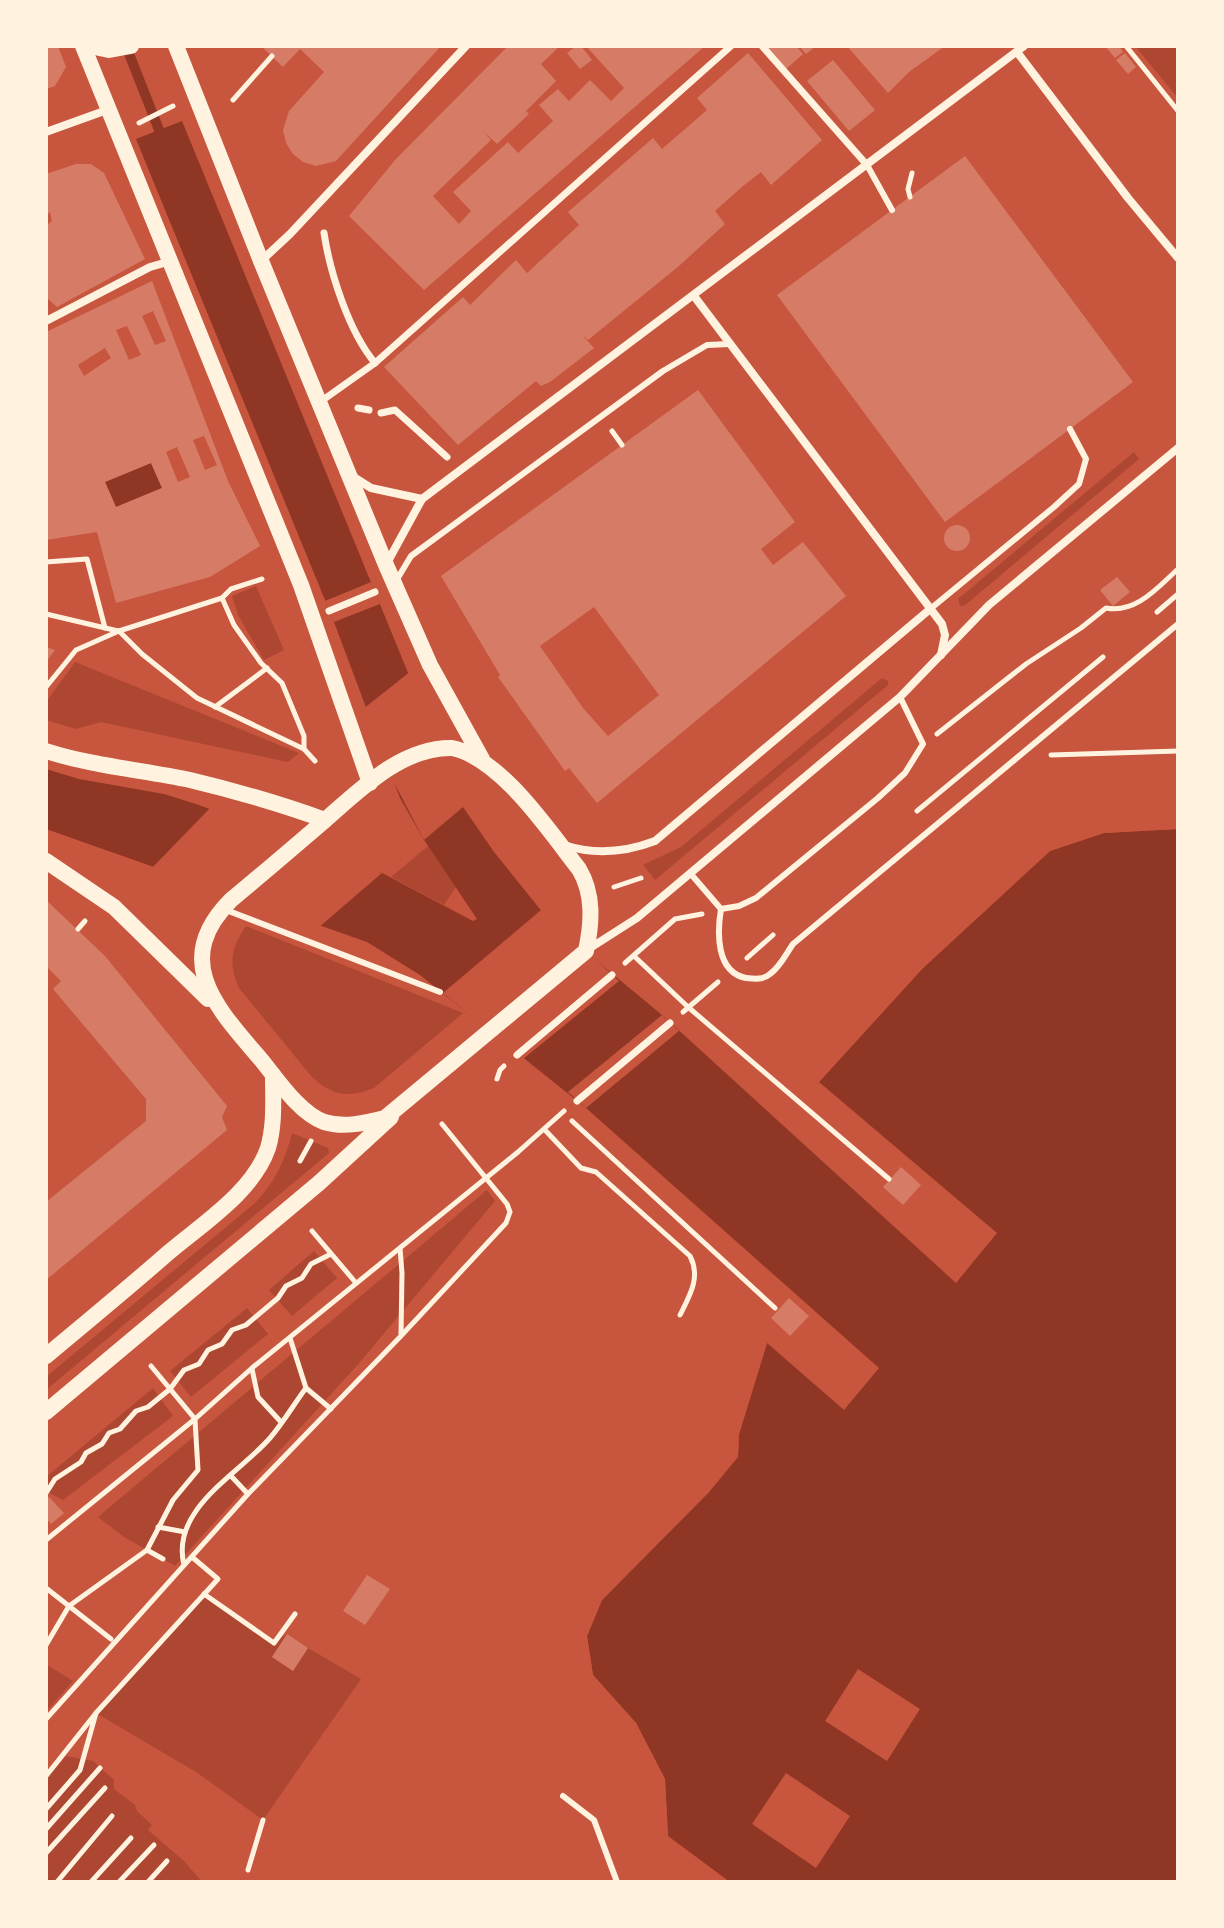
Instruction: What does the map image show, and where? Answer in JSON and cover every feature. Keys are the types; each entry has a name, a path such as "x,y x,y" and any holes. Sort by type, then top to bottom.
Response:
{"main road":[{"path":"83,46 313,617 370,783"},
{"path":"96,48 131,46"},
{"path":"176,46 394,584 430,665 482,760"},
{"path":"46,861 114,907 218,1008 300,1105 320,1120 333,1124 363,1124 385,1118 586,951 592,922 587,882 497,771 466,751 444,748 426,751 387,770 370,783 227,904 212,922 202,946 203,973 208,991 218,1008"},
{"path":"46,751 270,800 325,820"},
{"path":"46,1356 238,1192 257,1170 271,1135 273,1075"},
{"path":"46,1412 319,1183 403,1104"}],"street":[{"path":"261,261 466,46"},
{"path":"320,402 375,363 731,46"},
{"path":"762,46 867,165"},
{"path":"386,565 422,499 1021,49 1128,198 1178,258"},
{"path":"46,132 107,110"},
{"path":"324,233 330,261 360,344 375,363"},
{"path":"46,321 150,267 171,261"},
{"path":"694,296 942,624 945,635 941,655"},
{"path":"358,408 369,410"},
{"path":"381,413 395,410 447,457"},
{"path":"586,951 637,918 900,697 989,605 1178,448"},
{"path":"349,474 371,488 422,499"},
{"path":"329,611 375,592"},
{"path":"559,844 594,851 626,850 655,841 929,610"},
{"path":"517,1055 612,975"},
{"path":"577,1101 670,1023"}],"lane":[{"path":"867,165 892,210"},
{"path":"394,584 411,556 663,371 707,345 730,344"},
{"path":"929,610 1079,484 1086,459 1070,429"},
{"path":"690,873 721,909 719,939 723,958 731,972 754,979 770,975 793,944 1178,624"},
{"path":"721,909 739,906 756,898 905,773 923,744 900,697"},
{"path":"227,904 440,992"},
{"path":"563,1796 594,1820 617,1882"}],"path":[{"path":"1126,46 1177,108"},
{"path":"233,100 272,56"},
{"path":"131,127 176,105"},
{"path":"910,197 908,189 912,173"},
{"path":"612,431 622,445"},
{"path":"46,562 87,559 105,628"},
{"path":"923,744 1026,664 1106,608 1117,610 1143,600 1178,569"},
{"path":"46,687 76,650 119,631 222,598 231,589 262,579"},
{"path":"222,598 234,625 282,683 304,736 304,749"},
{"path":"46,614 119,631 197,698 304,749 315,761"},
{"path":"215,707 267,668"},
{"path":"1022,756 1178,751"},
{"path":"614,887 641,878 632,866"},
{"path":"612,975 675,919 721,909"},
{"path":"78,929 85,921"},
{"path":"634,956 688,1007 889,1179"},
{"path":"670,1023 731,972"},
{"path":"46,1540 562,1112 775,1308"},
{"path":"46,1719 248,1494 506,1223 510,1212 507,1204 442,1124"},
{"path":"544,1129 581,1168 596,1172 690,1256 695,1277 680,1315"},
{"path":"300,1161 311,1141"},
{"path":"312,1231 356,1283"},
{"path":"400,1247 400,1337"},
{"path":"46,1493 55,1479 81,1462 86,1453 102,1444 109,1433 120,1429 136,1411 148,1407 170,1389 184,1370 199,1364 208,1350 222,1344 232,1330 246,1325 278,1298 286,1286 302,1278 311,1264 331,1254"},
{"path":"290,1338 306,1388 331,1409"},
{"path":"46,1645 69,1606 147,1550 173,1500 198,1470 195,1419 151,1366"},
{"path":"252,1368 258,1397 281,1422"},
{"path":"184,1565 181,1552 194,1512 270,1438 306,1388"},
{"path":"231,1476 248,1494"},
{"path":"158,1527 185,1532"},
{"path":"147,1550 163,1559"},
{"path":"46,1776 96,1713 218,1579 192,1557"},
{"path":"46,1589 111,1639"},
{"path":"204,1594 274,1643 295,1614"},
{"path":"46,1809 80,1770 96,1713"},
{"path":"46,1829 100,1768"},
{"path":"46,1853 105,1788"},
{"path":"57,1882 112,1816"},
{"path":"248,1870 263,1820"},
{"path":"91,1882 131,1838"},
{"path":"119,1882 154,1845"},
{"path":"148,1882 167,1861"}],"shaded area":[{"path":"1135,46 1178,46 1178,98 1172,91"},
{"path":"182,121 463,807 494,852 552,924 662,1015 956,1283 997,1233 819,1082 922,969 1050,851 1104,833 1178,829 1178,1882 730,1882 668,1836 665,1779 636,1723 593,1675 587,1636 602,1600 709,1492 738,1457 739,1434 767,1343 844,1410 879,1368 586,1108 420,975 367,942 46,829 46,769 79,779 164,794 199,805 382,873 473,921 477,919 400,798 334,622 136,139","holes":["858,1669 920,1709 887,1761 825,1721","786,1773 850,1816 816,1868 752,1824"]},
{"path":"1134,452 1139,459 964,606 960,606 958,599"},
{"path":"151,463 162,488 116,507 105,482"},
{"path":"256,586 284,650 264,660 238,615 232,596"},
{"path":"75,662 299,753 288,762 101,722 76,729 46,720 46,702"},
{"path":"882,678 888,681 888,685 655,880 643,865 681,847"},
{"path":"428,846 456,887 444,905 391,877"},
{"path":"246,926 463,1013 374,1088 349,1094 334,1091 312,1077 239,988 232,963 237,941"},
{"path":"292,1133 328,1148 329,1153 46,1390 46,1377 255,1203 278,1171"},
{"path":"487,1190 495,1201 360,1362 175,1566 124,1537 98,1517"},
{"path":"314,1251 337,1278 292,1316 269,1290"},
{"path":"247,1308 268,1334 191,1397 170,1371"},
{"path":"153,1388 173,1416 63,1500 46,1491 46,1477"},
{"path":"204,1594 274,1643 287,1634 272,1657 293,1671 308,1648 361,1679 263,1820 196,1772 96,1713"},
{"path":"46,1664 73,1681 46,1712"},
{"path":"66,1756 93,1761 114,1780 114,1789 135,1805 152,1825 148,1830 184,1861 202,1882 46,1882 46,1779"}],"pier":[{"path":"371,582 380,604 334,622 325,601"},
{"path":"411,671 459,786 463,807 424,840 375,746 363,709"},
{"path":"212,806 382,873 318,928 151,869"},
{"path":"1178,825 1178,829 1104,833 1050,851 922,969 819,1082 816,1080 919,966 1048,848 1104,829"},
{"path":"541,910 619,981 523,1059 443,993"},
{"path":"662,1015 679,1031 586,1108 568,1092"},
{"path":"765,1340 767,1343 739,1434 738,1456 709,1492 602,1600 587,1636 593,1675 636,1723 665,1779 668,1836 664,1834 661,1780 633,1726 590,1677 583,1635 599,1597 706,1489 734,1455 735,1433"}],"building":[{"path":"46,46 58,46 66,67 55,86 46,89"},
{"path":"261,46 441,46 336,161 316,166 303,162 293,154 283,130 289,111 324,72 300,49 283,67"},
{"path":"508,46 560,46 541,64 556,81 526,111 529,114 497,144 484,132 491,140 433,196 459,224 471,211 453,192 508,142 518,153 553,121 539,105 558,89 569,101 590,80 611,101 624,88 586,46 705,46 424,290 349,216 396,159"},
{"path":"581,46 592,60 580,69 567,53"},
{"path":"764,46 796,46 803,54 785,70"},
{"path":"799,46 816,46 806,54"},
{"path":"847,46 945,46 909,72 888,93"},
{"path":"1105,46 1119,46 1123,52 1115,58"},
{"path":"748,53 822,140 771,185 761,172 743,186 715,211 725,224 588,340 581,334 594,348 550,382 541,386 536,381 458,445 384,367 463,297 470,305 516,260 527,273 579,225 568,212 653,138 662,149 707,110 697,98"},
{"path":"1125,53 1136,67 1128,74 1116,60"},
{"path":"833,60 875,110 849,131 807,81"},
{"path":"965,156 1133,382 945,522 777,295"},
{"path":"76,164 91,164 104,173 145,259 57,307 46,297 46,226 52,221 50,212 46,215 46,174"},
{"path":"152,281 228,481 260,546 210,577 116,603 97,532 46,540 46,332","holes":["153,311 166,341 155,345 142,316","127,326 141,355 129,360 116,330","105,348 111,358 84,376 78,365","204,436 217,465 205,470 193,440","177,447 190,477 178,482 166,452","151,463 162,488 116,507 105,482"]},
{"path":"698,390 795,522 761,549 773,565 803,542 846,596 597,803 569,768 565,771 498,677 500,675 441,576","holes":["594,607 659,695 608,736 583,708 540,646"]},
{"path":"957,525 966,529 970,538 966,547 957,551 948,547 944,538 948,529"},
{"path":"1117,577 1130,592 1113,606 1100,590"},
{"path":"46,647 55,650 46,662"},
{"path":"46,900 105,956 227,1106 222,1117 227,1130 46,1280 46,1202 146,1121 146,1099 53,989 61,981 46,966"},
{"path":"901,1167 921,1185 903,1205 883,1187"},
{"path":"789,1298 809,1316 790,1336 771,1318"},
{"path":"49,1497 64,1513 51,1524 46,1518 46,1499"},
{"path":"367,1575 390,1589 365,1625 343,1611"},
{"path":"287,1634 308,1648 293,1671 272,1657"}],"waterway":[{"path":"126,46 163,140"}]}
